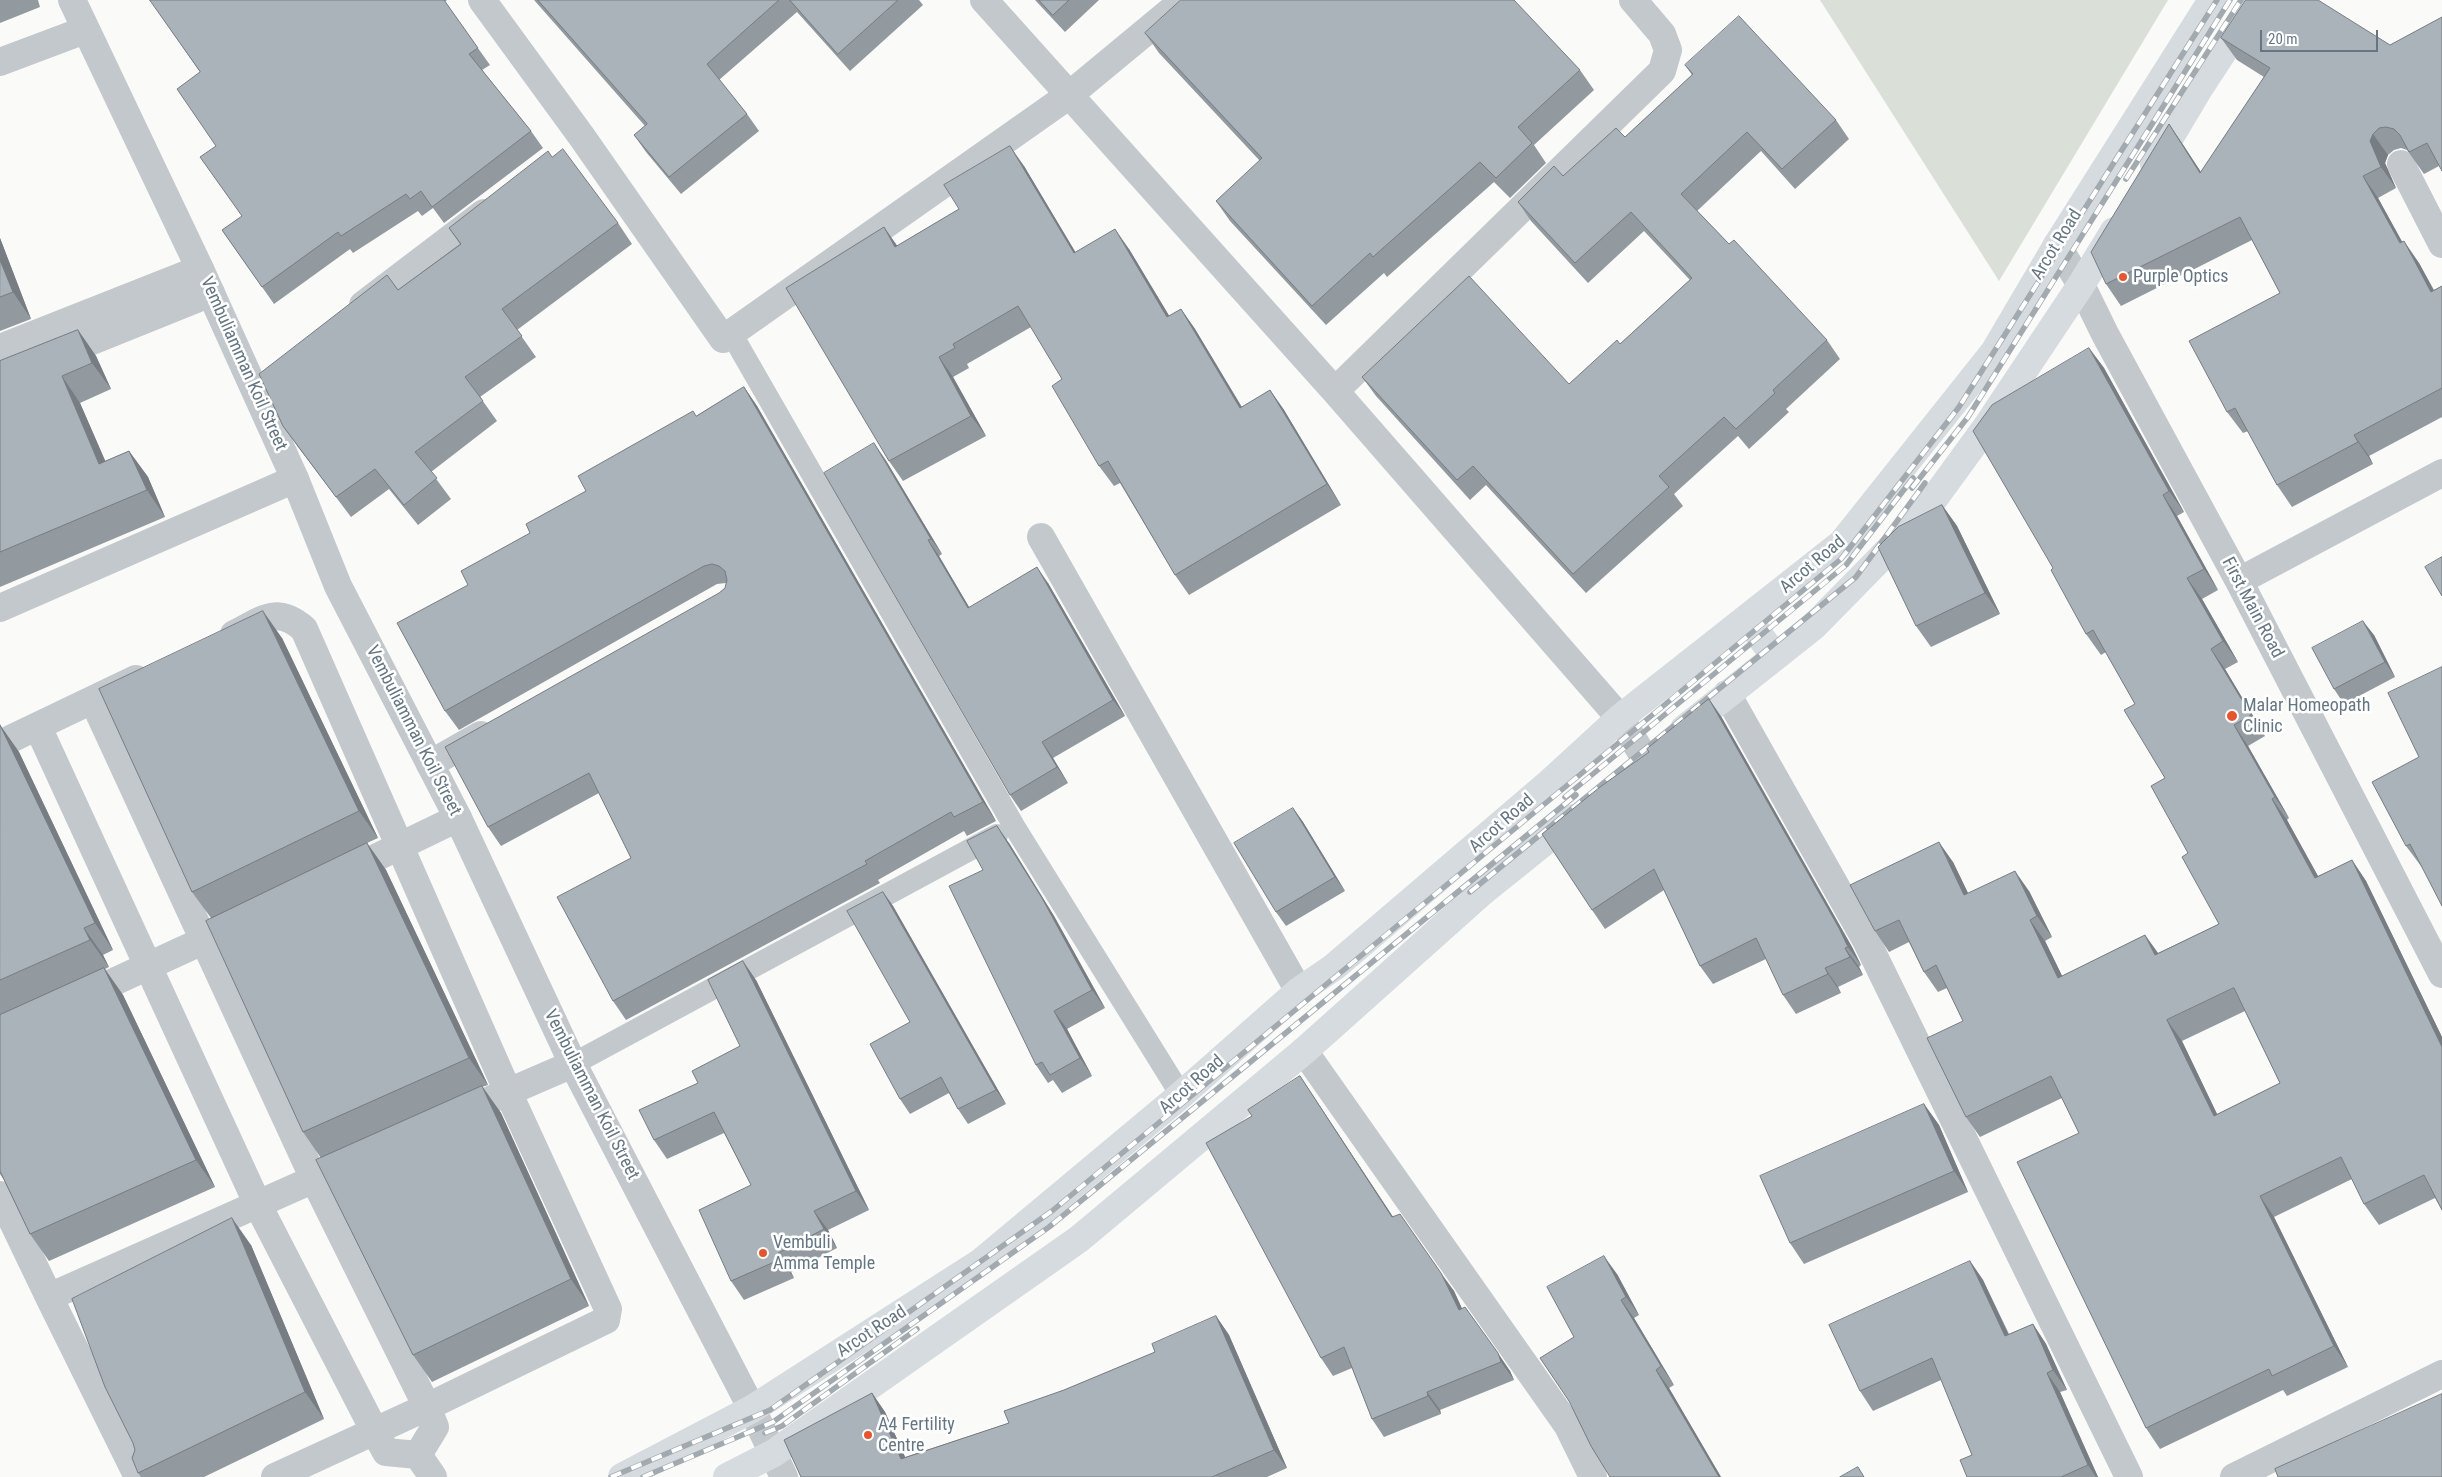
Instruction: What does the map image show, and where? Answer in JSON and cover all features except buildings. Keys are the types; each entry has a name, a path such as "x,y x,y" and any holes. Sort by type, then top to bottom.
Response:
{"main road":[{"name":"Arcot Road","path":"622,1477 752,1409 981,1262 1181,1095 1299,991 1334,967 1365,941 1547,785 1620,718 1842,543 1994,352 2057,245 2212,0"},
{"path":"2141,186 2200,87 2257,0"},
{"path":"1638,766 1814,626 1920,518 1987,426 2082,285 2126,210"},
{"path":"1747,618 1775,656"},
{"path":"727,1477 779,1465 1079,1239 1304,1051 1482,892 1591,804"}],"street":[{"name":"Vembuliamman Koil Street","path":"72,0 200,268 295,478 338,586 458,818 573,1064 752,1409 779,1465"},
{"path":"482,0 582,137 723,339 1068,96 1184,0"},
{"path":"984,0 1068,96 1335,391 1620,718 1638,766"},
{"path":"1335,391 1662,70 1668,50 1662,34 1633,0"},
{"path":"0,62 85,30"},
{"path":"559,155 582,137"},
{"path":"2401,164 2442,244"},
{"path":"340,324 504,197"},
{"name":"First Main Road","path":"2057,245 2082,285 2105,334 2239,581 2442,974"},
{"path":"0,348 200,268"},
{"path":"0,378 211,293"},
{"path":"254,390 278,372"},
{"path":"2239,581 2442,473"},
{"path":"0,608 295,478"},
{"path":"1040,537 1299,991"},
{"path":"214,643 275,615 292,619 304,629 508,1092 608,1309 606,1320 427,1407 275,1477"},
{"path":"0,744 162,667"},
{"path":"1727,694 1866,940 2129,1477"},
{"path":"93,700 314,1179 427,1407 435,1427 418,1454"},
{"path":"430,764 499,725"},
{"path":"38,727 258,1205 374,1430 386,1452 418,1454"},
{"path":"320,885 458,818"},
{"path":"52,1010 240,923"},
{"path":"1304,1051 1568,1426 1593,1477"},
{"path":"473,1108 573,1064"},
{"path":"49,1297 349,1163"},
{"path":"0,1195 138,1477"},
{"path":"2242,1475 2442,1374"},
{"path":"418,1454 434,1477"}],"lane":[{"path":"731,333 1014,826 1181,1095"},
{"path":"573,1064 1014,826"}],"shaded area":[{"path":"1820,0 2168,0 1999,281"}],"railway":[{"path":"611,1477 770,1410 1052,1211 1841,559 1959,407 2217,0"},
{"path":"1912,488 1968,417 2230,0"},
{"path":"2126,179 2241,0"},
{"path":"1565,797 1846,565 1913,478"},
{"path":"1470,892 1856,577 1925,483"},
{"path":"643,1477 773,1422 1049,1227 1576,795"},
{"path":"765,1433 782,1426 917,1329"}],"place":[{"name":"Purple Optics","path":"2123,277"},
{"name":"Malar Homeopath Clinic","path":"2232,716"},
{"name":"Vembuli Amma Temple","path":"763,1253"},
{"name":"A4 Fertility Centre","path":"868,1435"}]}
